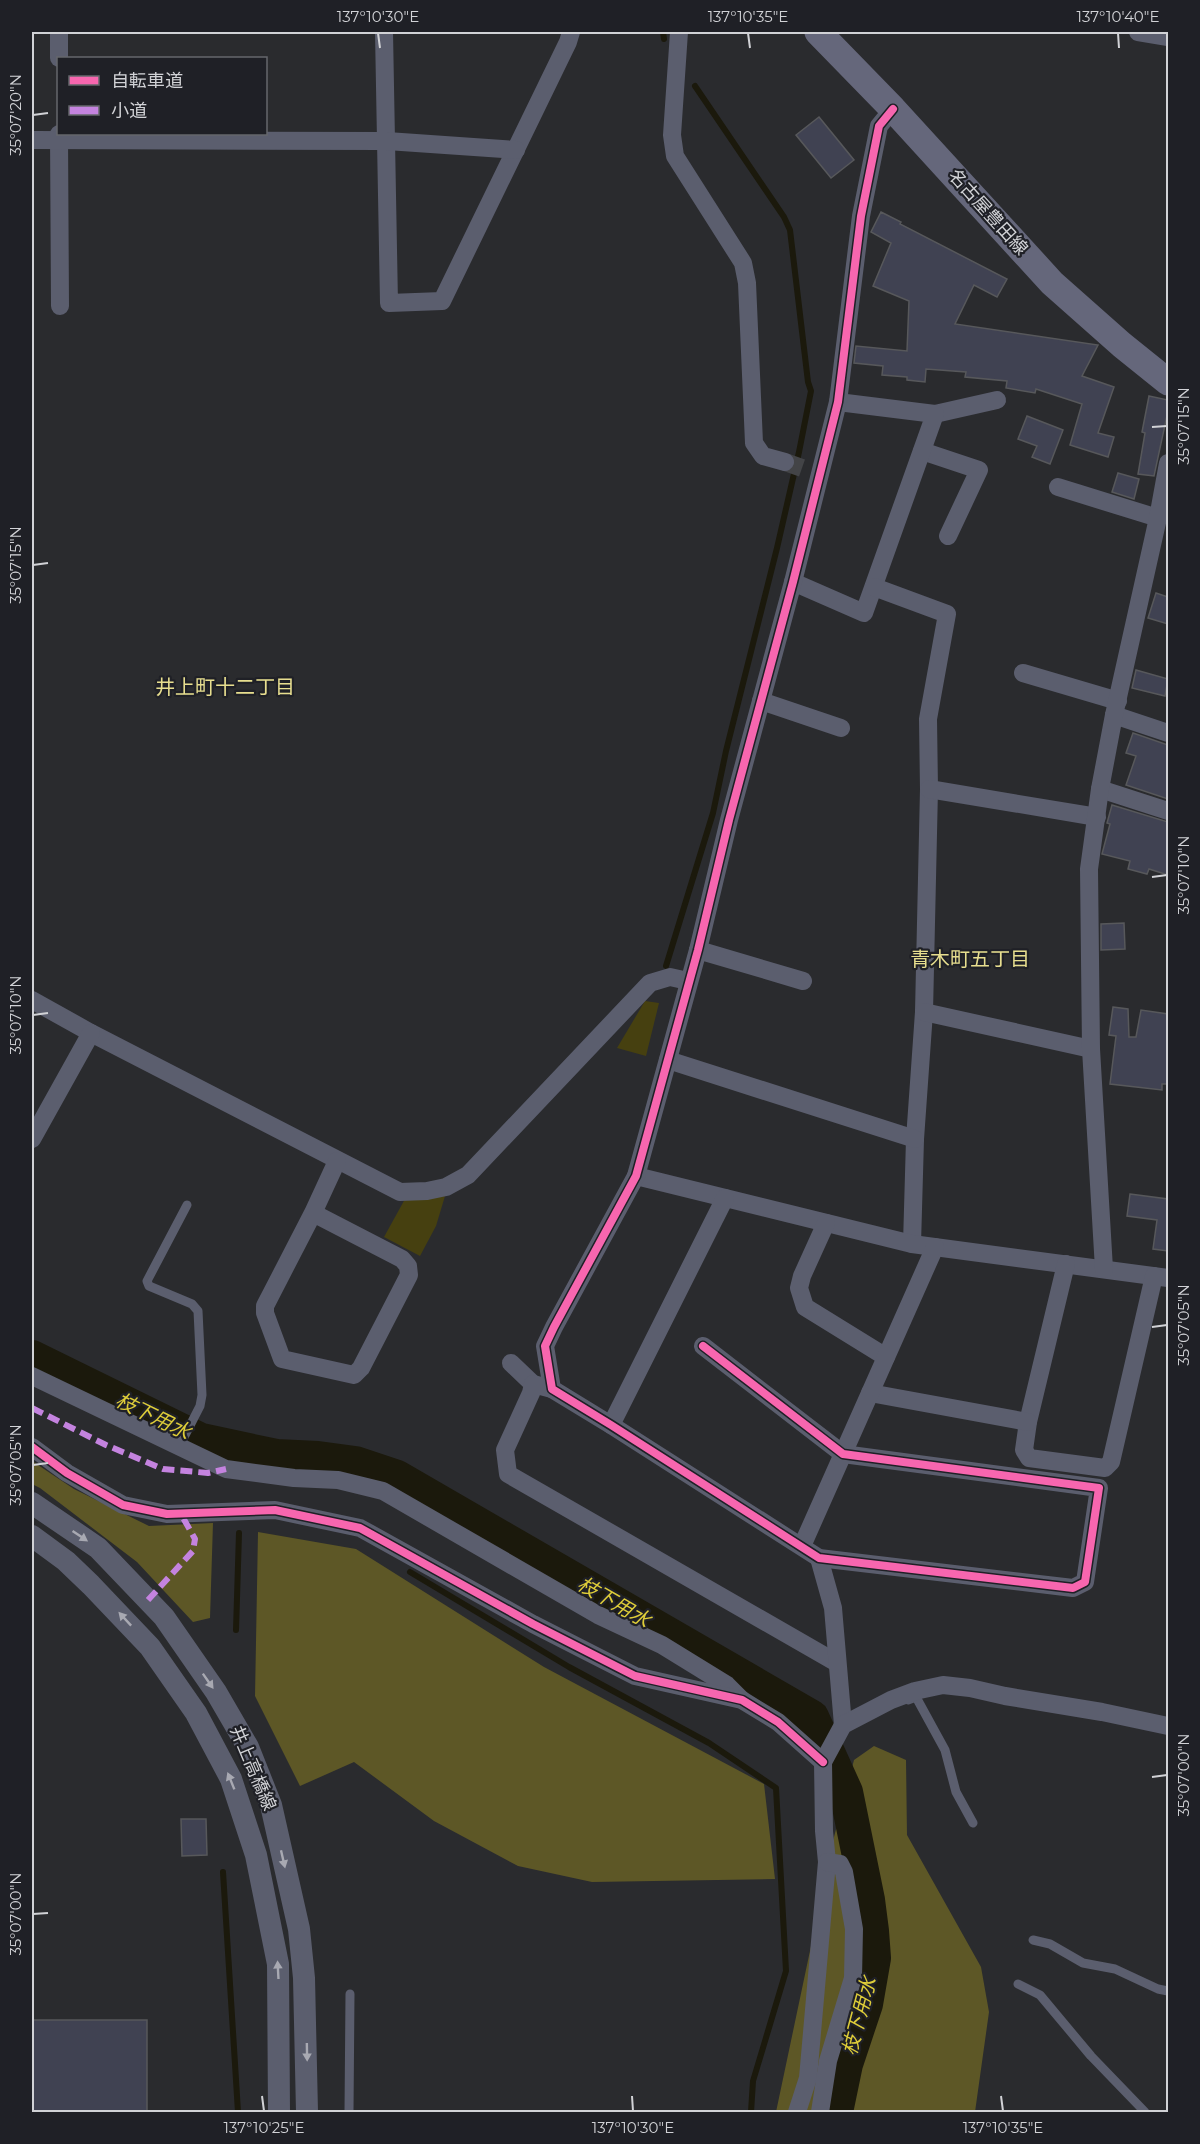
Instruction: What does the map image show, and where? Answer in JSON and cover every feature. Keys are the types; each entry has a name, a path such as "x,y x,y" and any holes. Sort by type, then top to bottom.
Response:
{"main road":[{"name":"名古屋豊田線","path":"818,32 893,109 1052,283 1168,382"}],"street":[{"path":"59,32 59,57"},
{"path":"384,32 389,303 442,301 571,32"},
{"path":"679,32 672,135 675,156 743,263 747,283 754,443 763,456 785,462"},
{"path":"1138,32 1168,37"},
{"path":"552,1389 545,1346 636,1176 688,981 699,950 729,820 793,582 814,471 838,402 861,216 879,126 893,109"},
{"path":"59,137 60,306"},
{"path":"32,140 59,137 387,141 516,150"},
{"path":"838,402 935,414 997,400"},
{"path":"793,582 864,614 935,414"},
{"path":"922,451 979,470 948,536"},
{"path":"1104,1269 1091,1049 1089,869 1100,789 1168,463"},
{"path":"1058,487 1158,518"},
{"path":"874,587 947,614 928,719 929,789 924,1012 915,1139 912,1244"},
{"path":"1023,673 1116,708 1168,733"},
{"path":"761,701 841,728"},
{"path":"929,789 1096,817"},
{"path":"1100,789 1168,811"},
{"path":"699,950 803,981"},
{"path":"32,1000 91,1033 400,1192 427,1191 446,1187 468,1175 650,982 670,977 688,981"},
{"path":"924,1012 1091,1049"},
{"path":"32,1138 91,1033"},
{"path":"668,1060 915,1139"},
{"path":"314,1213 402,1259 408,1266 409,1275 361,1368 354,1375 282,1359 265,1312 265,1306 314,1213 337,1161"},
{"path":"636,1176 912,1244 1066,1264 1104,1269 1161,1277 1111,1462 1105,1468 1029,1458 1024,1450 1028,1422 1066,1264"},
{"path":"611,1425 725,1198"},
{"path":"826,1223 801,1275 799,1287 805,1306 886,1357"},
{"path":"802,1546 935,1247"},
{"path":"511,1363 533,1384 552,1389 819,1558 1073,1588 1085,1582 1099,1488 843,1454 703,1346"},
{"path":"32,1376 226,1469 294,1478 338,1480 382,1491 598,1615 663,1645 728,1685 742,1700 778,1722 824,1762"},
{"path":"533,1384 505,1450 508,1474 837,1663"},
{"path":"870,1393 1028,1422"},
{"path":"32,1447 67,1473 123,1505 167,1514 275,1509 360,1528 533,1624 635,1677 742,1700"},
{"name":"井上高橋線","path":"32,1503 98,1548 164,1617 216,1692 248,1747 271,1806 299,1929 304,1978 307,2112"},
{"name":"井上高橋線","path":"32,1536 66,1561 150,1647 196,1713 231,1779 256,1855 278,1964 279,2112"},
{"path":"797,2112 808,2078 827,1862 824,1831 824,1762 843,1725 833,1608 819,1558"},
{"path":"843,1725 891,1700 915,1691 943,1685 1168,1725"},
{"path":"820,2112 828,2061 853,1978 854,1929 844,1872 840,1864 827,1862"}],"lane":[{"path":"179,1446 200,1406 202,1395 198,1311 192,1304 149,1286 147,1281 187,1205"},
{"path":"891,1700 894,1706 916,1697 945,1750 956,1792 973,1822"},
{"path":"1033,1940 1050,1944 1083,1963 1115,1969 1158,1989 1168,1991"},
{"path":"1018,1984 1040,1995 1091,2056 1145,2112"},
{"path":"349,2112 350,1994"}],"shaded area":[{"path":"645,1001 659,1003 646,1056 617,1048"},
{"path":"445,1196 436,1226 420,1256 384,1237 405,1199"},
{"path":"32,1461 74,1489 149,1526 213,1523 210,1618 193,1622 137,1562 32,1484"},
{"path":"258,1532 356,1549 544,1667 764,1784 775,1879 592,1882 518,1866 434,1821 354,1762 300,1786 255,1696"},
{"path":"874,1746 906,1760 907,1835 981,1967 989,2012 975,2112 776,2112 834,1837 854,1760"}],"building":[{"path":"819,117 854,160 831,178 796,135"},
{"path":"881,212 1007,279 997,297 974,285 955,324 1098,345 1082,376 1114,387 1098,433 1114,437 1108,457 1070,445 1082,404 1036,389 1035,393 1006,388 1007,381 965,377 966,372 926,369 925,382 907,380 907,377 882,375 883,366 854,363 856,346 907,351 909,301 873,286 891,243 871,232"},
{"path":"1149,396 1168,400 1168,411 1154,476 1138,474 1145,433 1142,432"},
{"path":"1027,416 1063,430 1050,464 1032,457 1037,446 1018,439"},
{"path":"1118,473 1139,479 1134,499 1112,492"},
{"path":"1156,593 1168,597 1168,624 1148,618"},
{"path":"1136,670 1168,679 1165,696 1132,688"},
{"path":"1133,733 1168,745 1168,799 1126,785 1136,756 1126,753"},
{"path":"1112,805 1168,822 1168,875 1149,869 1147,874 1128,869 1130,861 1102,854 1110,824 1107,823"},
{"path":"1124,923 1125,949 1101,950 1101,924"},
{"path":"1113,1007 1128,1009 1129,1037 1136,1037 1141,1010 1168,1014 1168,1084 1162,1084 1162,1090 1110,1084 1116,1036 1109,1035"},
{"path":"1130,1194 1168,1199 1168,1251 1153,1249 1157,1220 1127,1216"},
{"path":"181,1819 206,1819 207,1855 182,1856"},
{"path":"32,2020 147,2020 147,2112 32,2112"}],"waterway":[{"path":"663,32 664,39"},
{"path":"666,966 713,813 726,751 777,548 811,391 808,382 790,230 784,217 695,86"},
{"name":"枝下用水","path":"32,1357 201,1440 276,1456 355,1463 397,1477 812,1717 846,1792 868,1900 874,1958 866,2004 846,2064 836,2112"},
{"path":"236,1630 239,1533"},
{"path":"410,1572 569,1667 709,1743 776,1788 786,1971 753,2081 751,2112"},
{"path":"223,1872 238,2112"}],"tunnel":[{"path":"785,462 808,470"}],"marked path":[{"path":"32,1408 106,1445 163,1469 208,1473 226,1469"},
{"path":"148,1600 193,1551 195,1539 181,1514"}],"cycle path":[{"path":"703,1346 843,1454 1099,1488 1085,1582 1073,1588 819,1558 552,1389 545,1346 636,1176 698,950 729,820 793,582 838,402 861,216 879,126 893,109"},
{"path":"32,1447 67,1473 123,1505 167,1514 275,1510 360,1528 533,1624 635,1676 742,1700 778,1722 823,1762"}],"district":[{"name":"井上町十二丁目","path":"225,687"},
{"name":"青木町五丁目","path":"970,959"}]}
